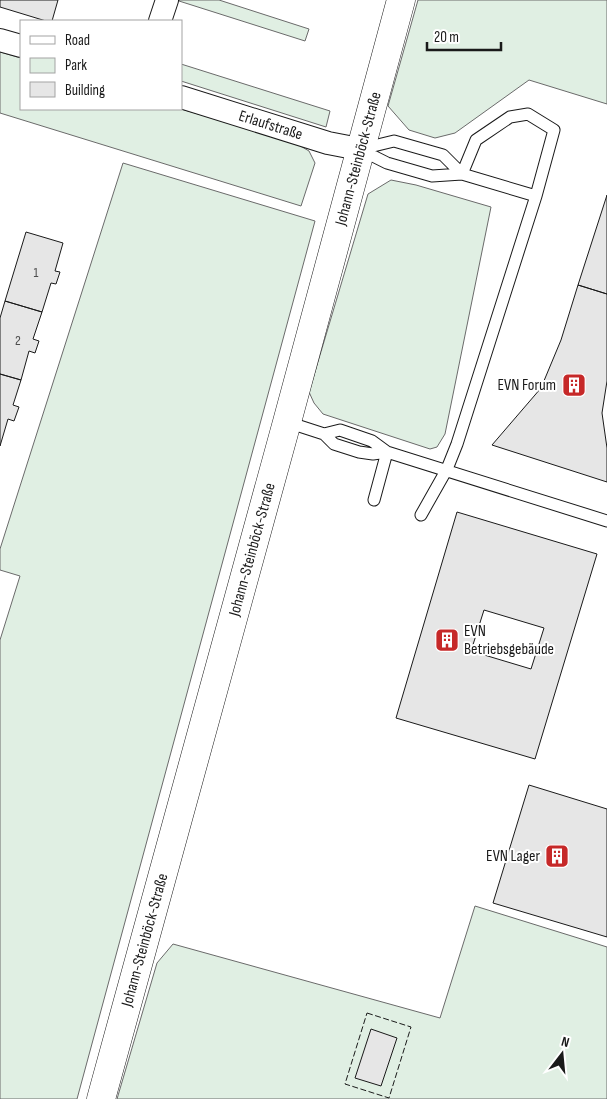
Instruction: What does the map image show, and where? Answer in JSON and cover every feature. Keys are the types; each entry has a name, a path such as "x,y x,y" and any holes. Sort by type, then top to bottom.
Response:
{"street":[{"path":"160,20 167,0"},
{"name":"Johann-Steinböck-Straße","path":"101,1099 401,0"},
{"path":"0,40 20,46"},
{"name":"Erlaufstraße","path":"182,97 328,143 360,149"}],"lane":[{"path":"421,514 447,469 457,444 536,196 554,130 528,114 510,117 476,140 462,174"},
{"path":"360,149 394,141 443,155 462,174"},
{"path":"360,149 387,163 432,176 462,174 536,196"},
{"path":"287,422 324,434 340,430 372,441 387,452 447,469 607,521"},
{"path":"374,500 387,452"}],"green space":[{"path":"180,0 219,0 309,29 305,41"},
{"path":"418,0 607,0 607,104 529,80 455,133 435,138 409,130 388,106"},
{"path":"0,52 20,58 20,110 182,109 290,140 309,151 315,163 301,206 0,113"},
{"path":"182,64 330,111 326,127 182,81"},
{"path":"123,163 315,221 77,1099 0,1099 0,640 20,576 0,570 0,549"},
{"path":"391,180 416,185 491,207 445,434 437,447 430,449 323,414 314,403 309,392 368,194"},
{"path":"475,906 607,947 607,1099 117,1099 157,963 173,944 440,1018"}],"building":[{"path":"0,0 58,0 52,20 43,20 0,7"},
{"path":"607,195 607,294 578,285"},
{"path":"26,232 63,243 55,271 60,272 56,284 51,283 42,312 5,301"},
{"name":"EVN Forum","path":"578,285 607,294 607,381 602,413 607,448 607,482 492,445 541,388 561,340"},
{"path":"5,301 42,312 33,339 39,341 35,353 29,351 21,380 0,374 0,318"},
{"path":"0,374 21,380 13,405 19,407 14,421 8,419 0,446"},
{"name":"EVN Betriebsgebäude","path":"457,512 597,554 535,759 396,718","holes":["484,610 544,628 531,669 471,651"]},
{"name":"EVN Lager","path":"529,785 607,809 607,937 493,903"},
{"path":"371,1029 397,1038 381,1086 355,1078"}],"fence":[{"path":"367,1013 411,1027 389,1098 345,1084 367,1013"}],"place":[{"name":"EVN Forum","path":"574,385"},
{"name":"EVN Betriebsgebäude","path":"447,640"},
{"name":"EVN Lager","path":"557,856"}]}
